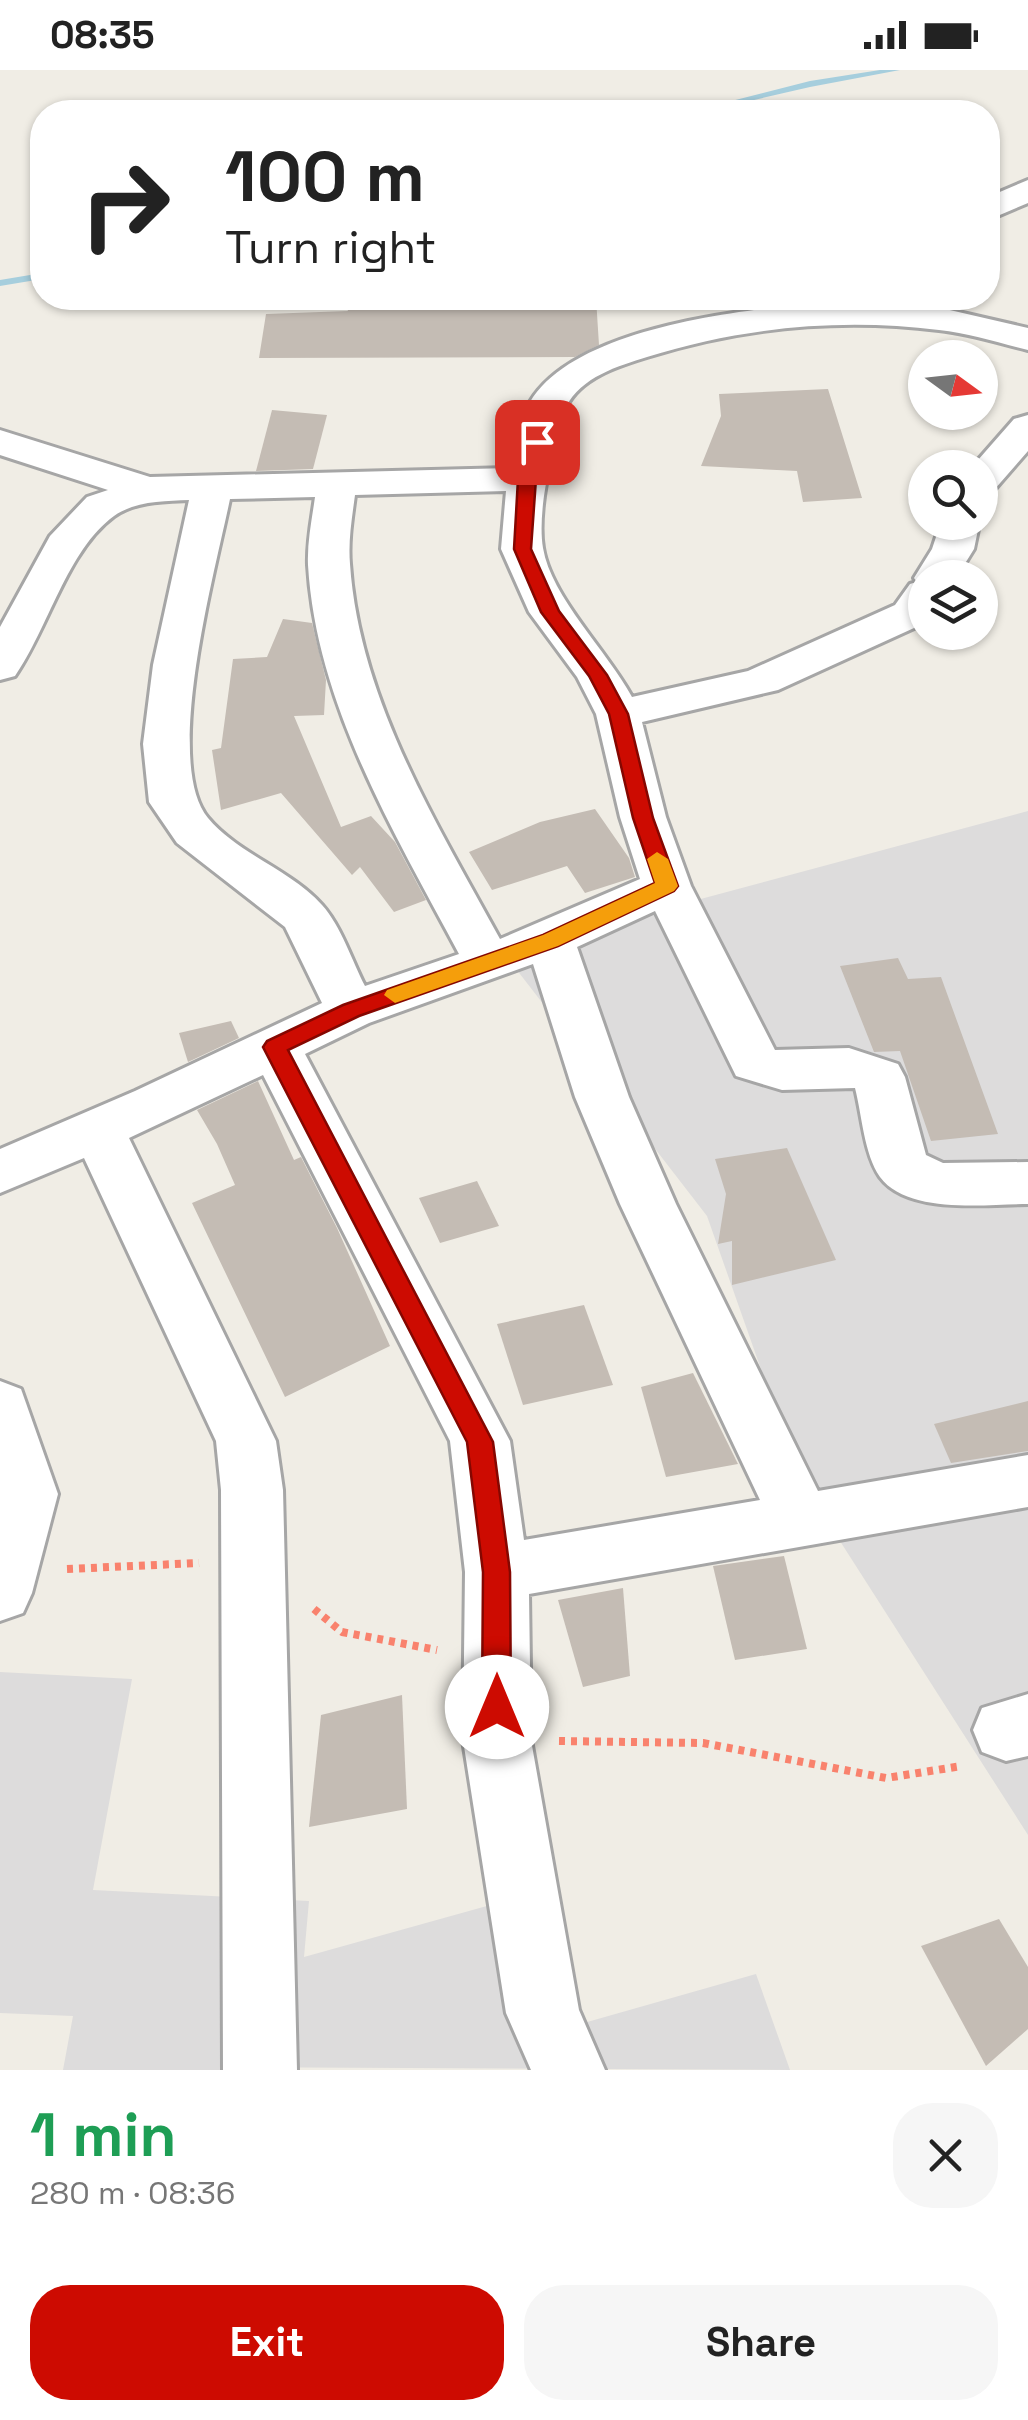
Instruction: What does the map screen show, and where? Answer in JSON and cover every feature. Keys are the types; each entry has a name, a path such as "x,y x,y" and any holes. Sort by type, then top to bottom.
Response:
{"street":[{"path":"1000,204 1027,191"},
{"path":"806,310 672,336 600,360 569,379 546,404 527,479 522,549 550,612 598,675 618,714 643,818 667,886 755,1063 772,1070 852,1066 879,1076 901,1165 911,1176 930,1182 1028,1183"},
{"path":"875,310 941,319 1028,340"},
{"path":"998,461 1028,427"},
{"path":"0,442 147,488 527,479"},
{"path":"336,484 329,564 340,628 385,768 488,962"},
{"path":"212,487 176,665 166,744 172,802 194,832 305,916 351,1010"},
{"path":"0,667 70,536 101,506 147,488"},
{"path":"618,714 762,681 908,615"},
{"path":"0,1172 351,1010 550,940 667,886"},
{"path":"550,940 602,1097 800,1518"},
{"path":"275,1047 480,1442 496,1572 497,1740 543,2013 568,2070"},
{"path":"98,1129 246,1442 252,1490 260,2070"},
{"path":"0,1406 27,1494 0,1593"},
{"path":"496,1572 1028,1481"}],"path":[{"path":"497,1740 703,1743 886,1778 982,1762 1017,1727"}],"shaded area":[{"path":"1028,811 1028,1835 799,1477 707,1216 503,952"},
{"path":"0,1672 132,1679 93,1890 309,1901 304,1957 494,1904 531,2038 756,1974 790,2070 63,2070 73,2016 0,2013"}],"building":[{"path":"597,310 599,345 575,357 259,358 266,314"},
{"path":"828,389 862,498 803,502 797,471 701,466 721,416 719,394"},
{"path":"272,410 327,415 313,469 256,471"},
{"path":"283,619 312,623 326,680 324,715 294,716 341,827 371,816 395,842 426,900 394,912 360,867 352,875 281,793 221,810 212,750 221,748 233,659 267,657"},
{"path":"595,809 629,858 635,877 585,893 567,866 492,890 469,852 540,822"},
{"path":"898,958 908,979 941,977 998,1134 931,1141 900,1051 874,1052 840,966"},
{"path":"231,1021 239,1038 188,1062 179,1033"},
{"path":"258,1081 294,1160 301,1157 337,1228 390,1346 285,1397 192,1203 235,1185 197,1110"},
{"path":"787,1148 836,1260 732,1285 732,1241 718,1244 726,1194 715,1159"},
{"path":"477,1181 499,1226 440,1243 419,1198"},
{"path":"584,1305 613,1385 523,1405 497,1324"},
{"path":"693,1373 738,1464 666,1477 641,1387"},
{"path":"1028,1401 1028,1451 951,1463 934,1424"},
{"path":"784,1556 807,1649 735,1660 713,1566"},
{"path":"623,1588 630,1676 583,1687 558,1600"},
{"path":"402,1695 407,1809 309,1827 321,1715"},
{"path":"999,1919 1028,1967 1028,2029 986,2066 921,1946"}],"waterway":[{"path":"743,100 896,70"},
{"path":"0,283 30,278"}],"slow traffic":[{"path":"395,995 550,940 667,886 657,859"}],"route":[{"path":"497,1707 496,1572 480,1442 456,1389 275,1047 351,1010 550,940 667,886 643,818 618,714 598,675 550,612 522,549 527,479 537,442"}]}
